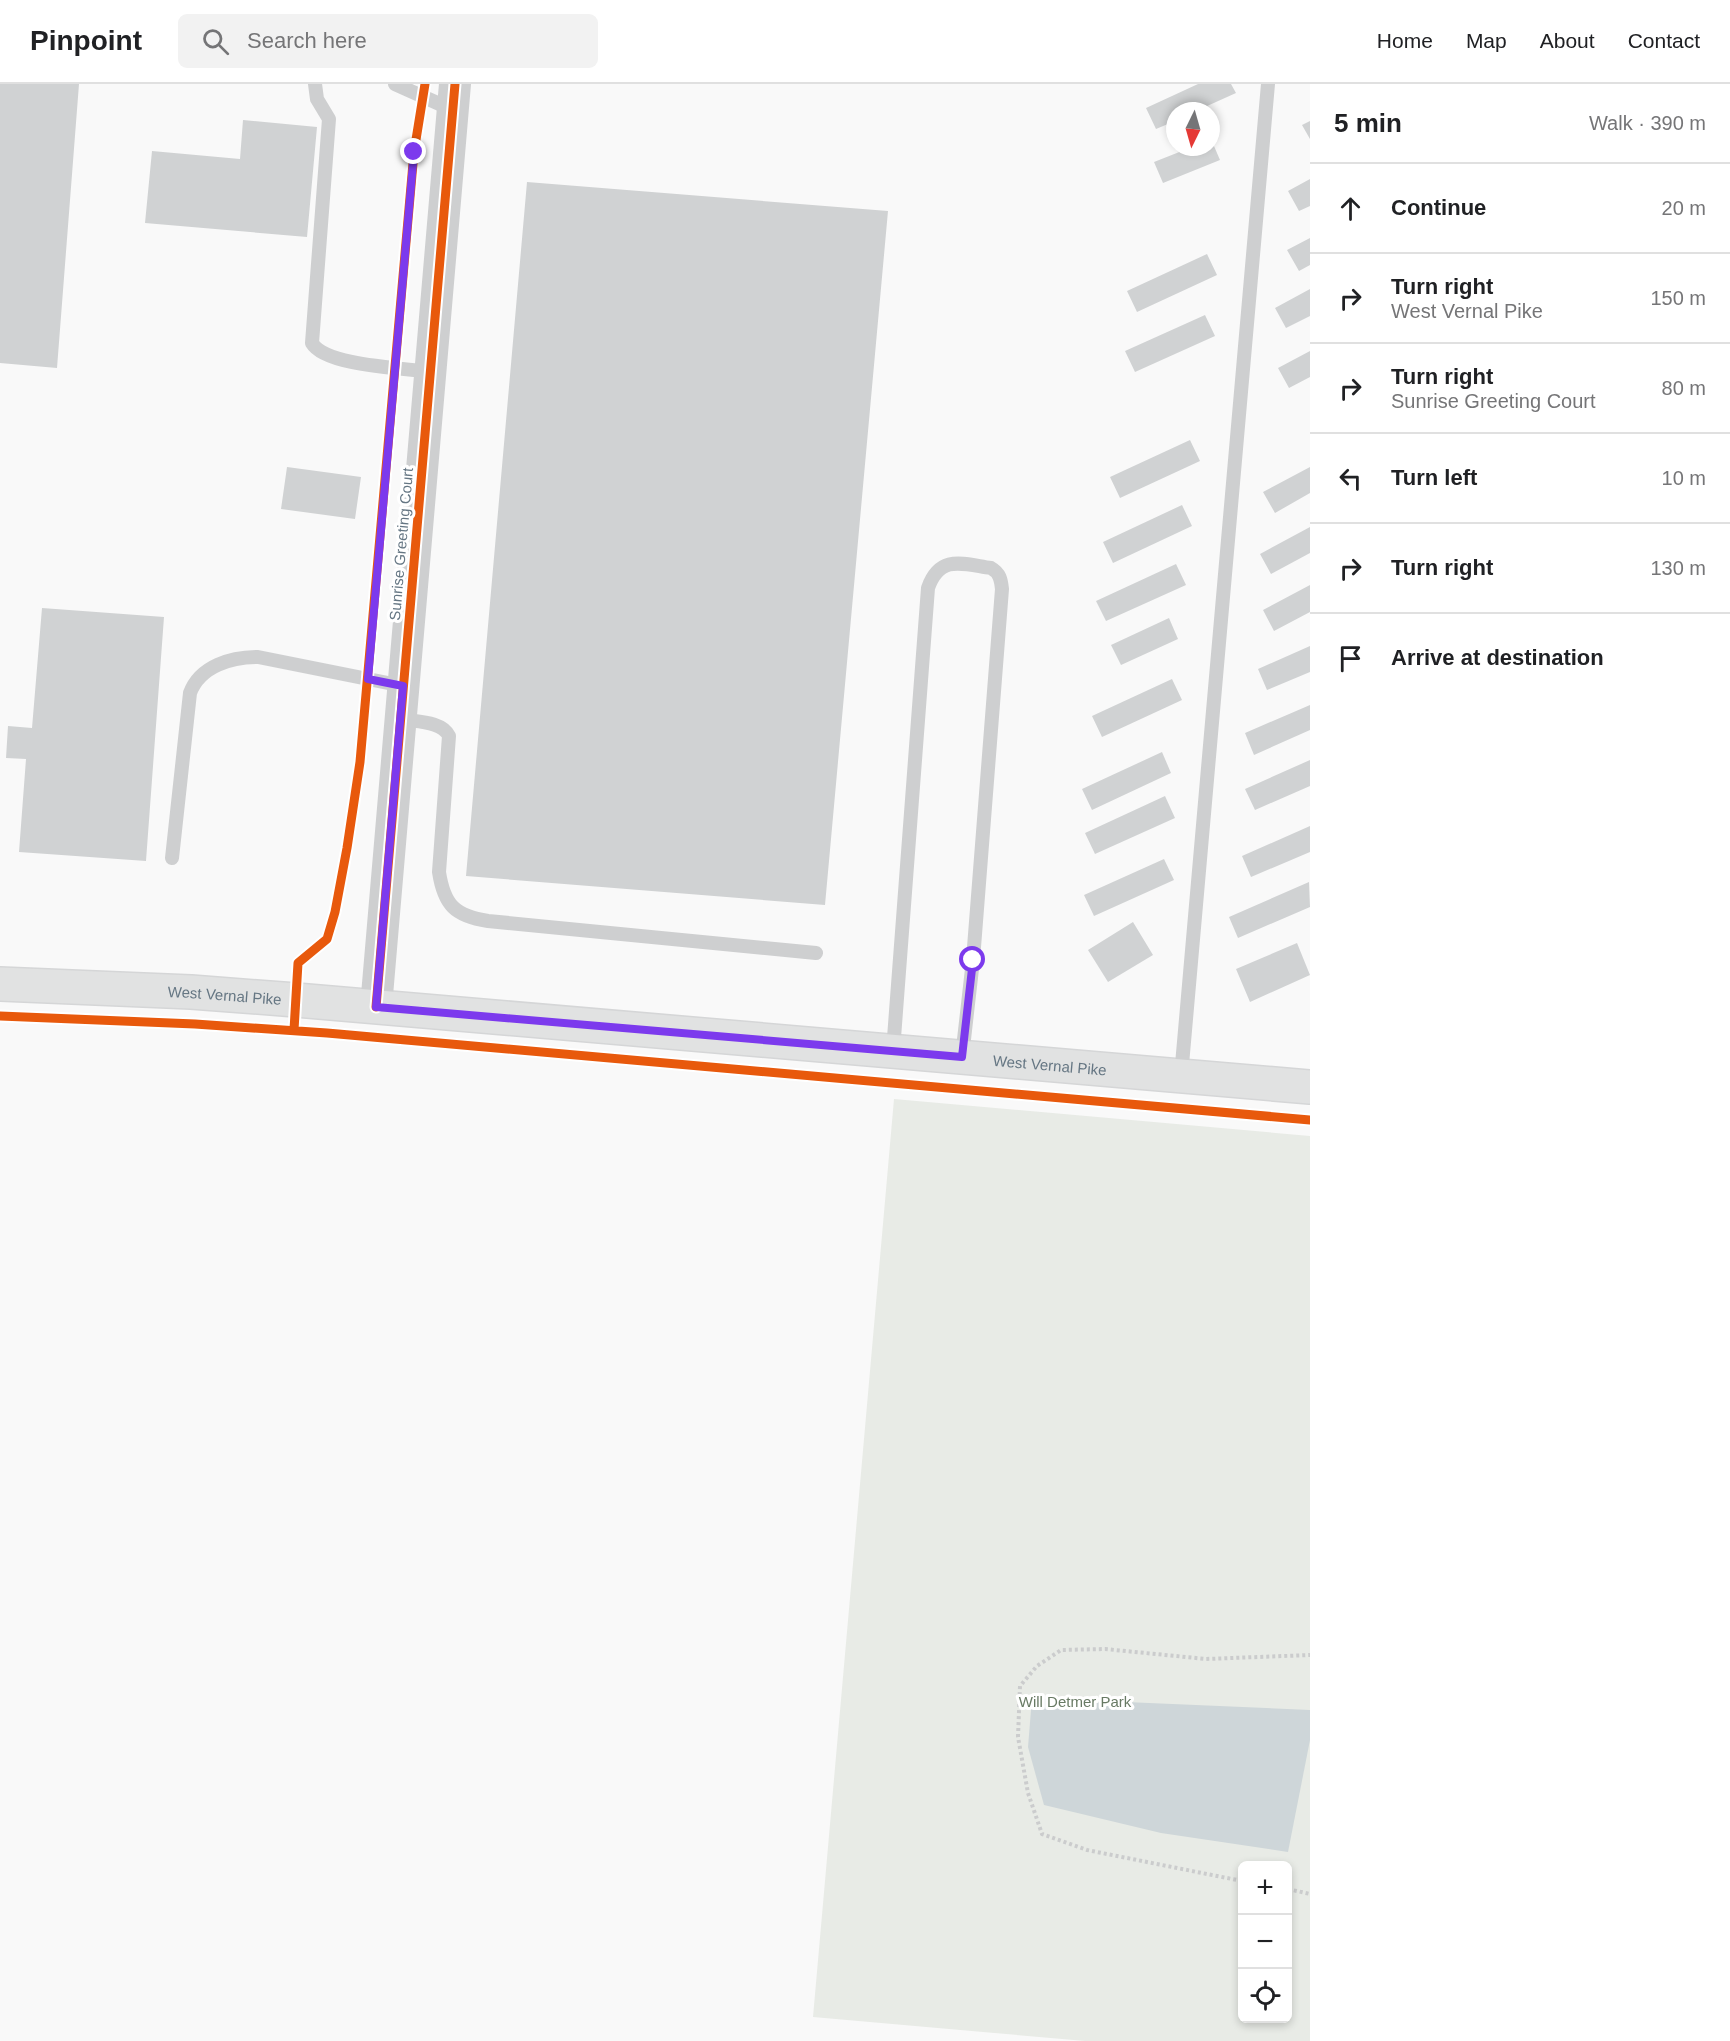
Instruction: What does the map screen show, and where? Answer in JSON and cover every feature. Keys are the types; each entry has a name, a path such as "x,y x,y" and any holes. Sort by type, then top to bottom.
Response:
{"main road":[{"name":"West Vernal Pike","path":"0,984 191,992 1310,1088"}],"street":[{"name":"Sunrise Greeting Court","path":"376,1007 454,97"}],"lane":[{"path":"315,84 317,99 329,119 312,343 316,350 340,361 430,372"},
{"path":"395,84 454,97"},
{"path":"1181,1076 1269,84"},
{"path":"893,1051 928,588 938,569 951,563 991,568 1000,578 1002,589 973,960 962,1057"},
{"path":"172,858 190,693 194,683 204,672 240,657 258,657 403,686"},
{"path":"401,719 438,726 446,730 449,736 439,872 441,887 447,902 460,914 472,919 488,921 816,953"}],"path":[{"path":"1238,1880 1087,1850 1042,1834 1028,1793 1018,1737 1020,1686 1037,1666 1061,1650 1105,1649 1206,1659 1310,1654"},
{"path":"1292,1890 1310,1894"}],"green space":[{"name":"Will Detmer Park","path":"894,1099 1310,1136 1310,2041 1085,2041 813,2017"}],"shaded area":[{"path":"1032,1698 1310,1710 1310,1740 1288,1852 1161,1833 1044,1805 1028,1747"}],"building":[{"path":"0,84 79,84 57,368 0,363"},
{"path":"1198,84 1231,84 1236,93 1216,102 1166,102 1166,125 1156,129 1146,108"},
{"path":"243,120 317,127 307,237 145,223 152,151 240,159"},
{"path":"1310,121 1310,139 1302,125"},
{"path":"1169,156 1218,156 1220,160 1163,183 1154,162"},
{"path":"1310,179 1310,206 1299,211 1288,191"},
{"path":"527,182 888,211 825,905 466,876"},
{"path":"1310,238 1310,265 1299,271 1287,250"},
{"path":"1207,254 1217,275 1137,312 1127,291"},
{"path":"1310,289 1310,316 1286,328 1275,308"},
{"path":"1205,315 1215,336 1135,372 1125,351"},
{"path":"1310,351 1310,377 1289,388 1278,368"},
{"path":"1190,440 1200,461 1120,498 1110,477"},
{"path":"287,467 361,477 355,519 281,509"},
{"path":"1310,467 1310,493 1275,513 1263,492"},
{"path":"1182,505 1192,526 1113,563 1103,542"},
{"path":"1310,527 1310,553 1271,574 1260,554"},
{"path":"1176,564 1186,585 1106,621 1096,601"},
{"path":"1310,585 1310,612 1274,631 1263,610"},
{"path":"42,608 164,617 146,861 19,852 26,759 6,758 8,726 32,728"},
{"path":"1169,618 1178,639 1121,665 1111,645"},
{"path":"1310,646 1310,672 1267,690 1258,669"},
{"path":"1172,679 1182,700 1102,737 1092,716"},
{"path":"1310,705 1310,730 1254,755 1245,733"},
{"path":"1162,752 1171,773 1092,810 1082,789"},
{"path":"1310,760 1310,786 1255,810 1245,789"},
{"path":"1165,796 1175,818 1095,854 1085,833"},
{"path":"1310,826 1310,852 1251,877 1242,856"},
{"path":"1164,859 1174,880 1094,916 1084,895"},
{"path":"1309,882 1310,907 1238,938 1229,917"},
{"path":"1133,922 1153,955 1108,982 1088,950"},
{"path":"1297,943 1310,975 1250,1002 1236,969"}],"cycle path":[{"path":"294,1030 298,963 327,939 335,912 347,848 360,762 414,152 425,84"},
{"path":"376,1007 455,84"},
{"path":"0,1016 195,1024 327,1033 1310,1120"}],"route":[{"path":"414,152 368,679 403,686 376,1007 962,1057 973,960"}]}
